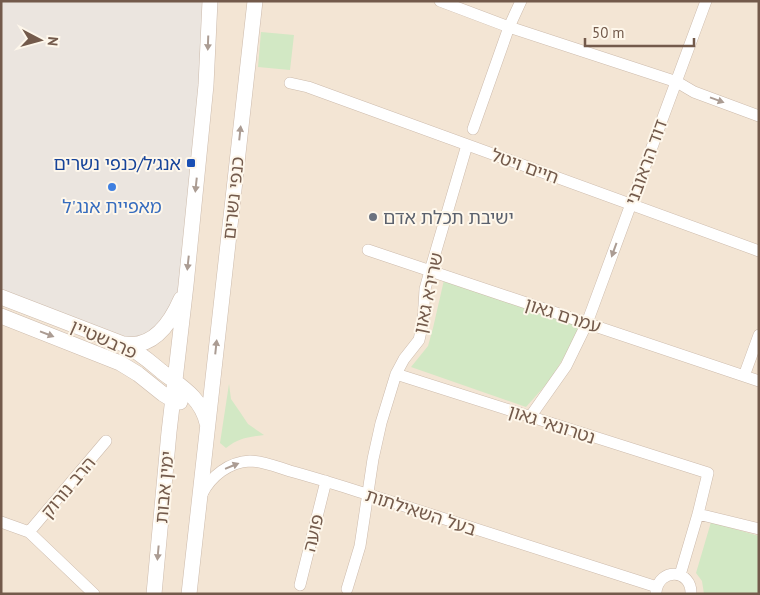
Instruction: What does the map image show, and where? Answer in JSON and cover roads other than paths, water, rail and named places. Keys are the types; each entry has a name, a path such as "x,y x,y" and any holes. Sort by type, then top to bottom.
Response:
{"street":[{"path":"175,381 206,85 210,1"},
{"name":"כנפי נשרים","path":"211,395 255,1"},
{"path":"440,1 509,27 677,82 694,92 759,116"},
{"path":"473,129 509,27 521,1"},
{"name":"דוד הראובני","path":"530,416 566,366 587,323 706,1"},
{"name":"חיים ויטל","path":"290,83 308,87 759,251"},
{"name":"שרירא גאון","path":"347,589 360,546 373,459 381,423 396,374 418,340 423,322 425,289 467,145"},
{"name":"עמרם גאון","path":"368,250 759,380"},
{"path":"123,344 139,345 148,342 154,337 175,312 186,285"},
{"name":"פרבשטיין","path":"1,297 123,344 141,354 185,388 196,400 204,414 207,425"},
{"name":"פרבשטיין","path":"1,316 120,363 135,371 172,400"},
{"path":"744,376 759,335"},
{"name":"נטרונאי גאון","path":"396,374 708,473 698,514"},
{"name":"ימין אבות","path":"154,594 175,381"},
{"path":"172,400 183,402 211,395"},
{"name":"ימין אבות","path":"189,594 211,395"},
{"name":"הרב נורוק","path":"30,532 106,441"},
{"name":"בעל השאילתות","path":"199,500 206,485 217,474 233,465 251,461 326,481 657,590"},
{"name":"פועה","path":"300,585 326,481"},
{"path":"680,575 698,514 759,529"},
{"path":"1,522 30,532 94,594"},
{"path":"657,590 663,578 674,574 687,579 690,584 691,594"}],"place":[{"name":"אנג׳ל/כנפי נשרים","path":"191,163"},
{"name":"מאפיית אנג'ל","path":"112,187"},
{"name":"ישיבת תכלת אדם","path":"373,217"}]}
